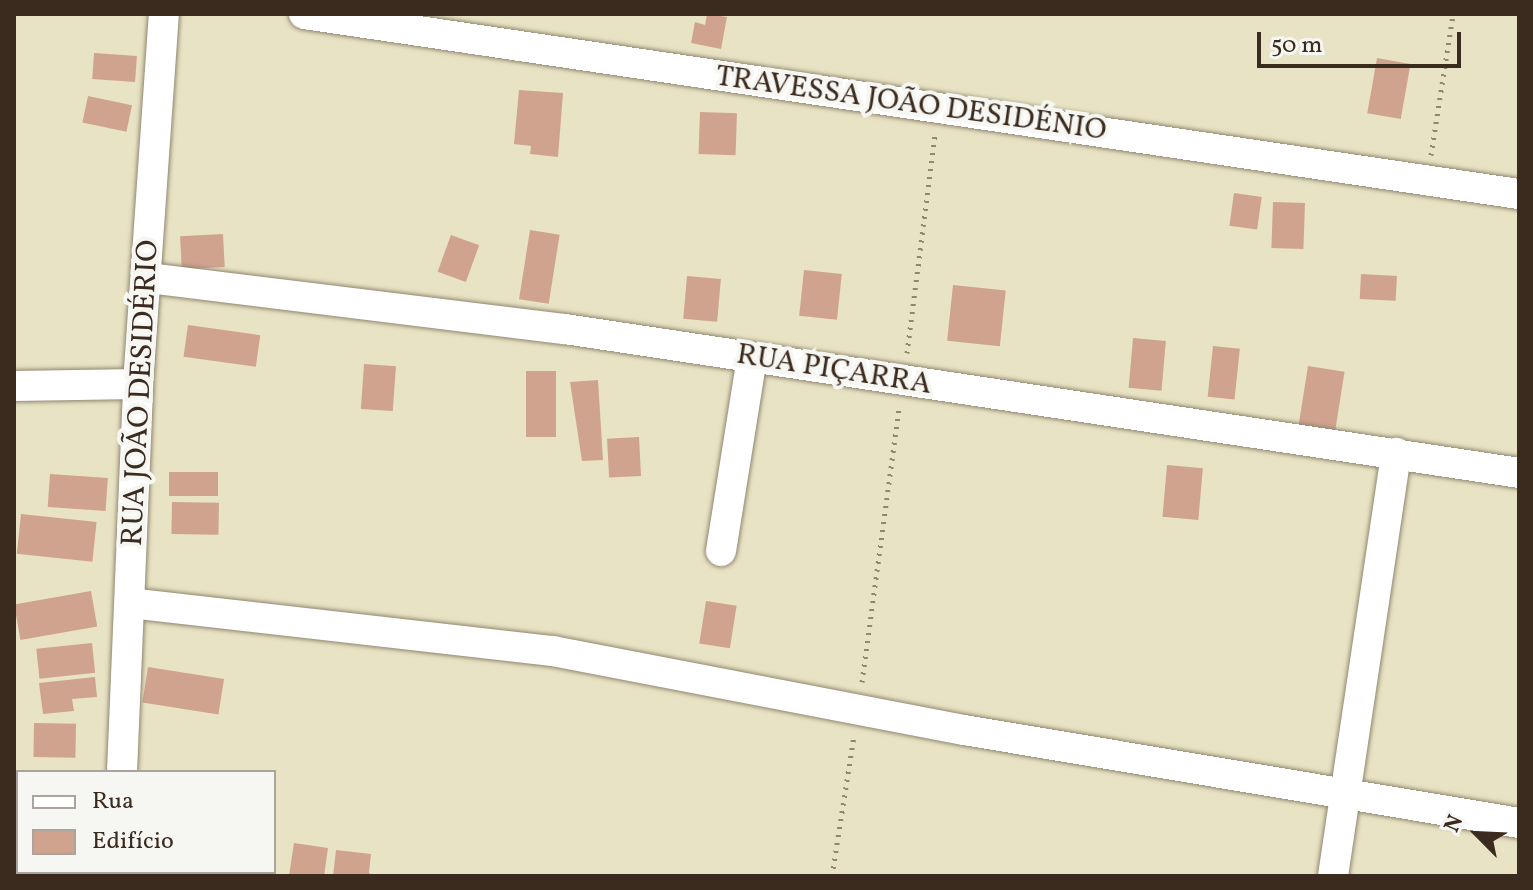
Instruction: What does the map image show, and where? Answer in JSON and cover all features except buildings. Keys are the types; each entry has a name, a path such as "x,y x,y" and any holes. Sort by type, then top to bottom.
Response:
{"street":[{"name":"RUA JOÃO DESIDÉRIO","path":"122,770 138,384 148,278 164,14"},
{"name":"TRAVESSA JOÃO DESIDÉNIO","path":"304,14 1519,194"},
{"name":"RUA PIÇARRA","path":"148,278 752,357 1519,473"},
{"path":"721,551 752,357"},
{"path":"14,386 138,384"},
{"path":"1333,876 1396,453"},
{"path":"130,603 553,651 858,710 1519,823"}],"path":[{"path":"1427,180 1453,14"},
{"path":"832,876 858,710 938,108"}]}
